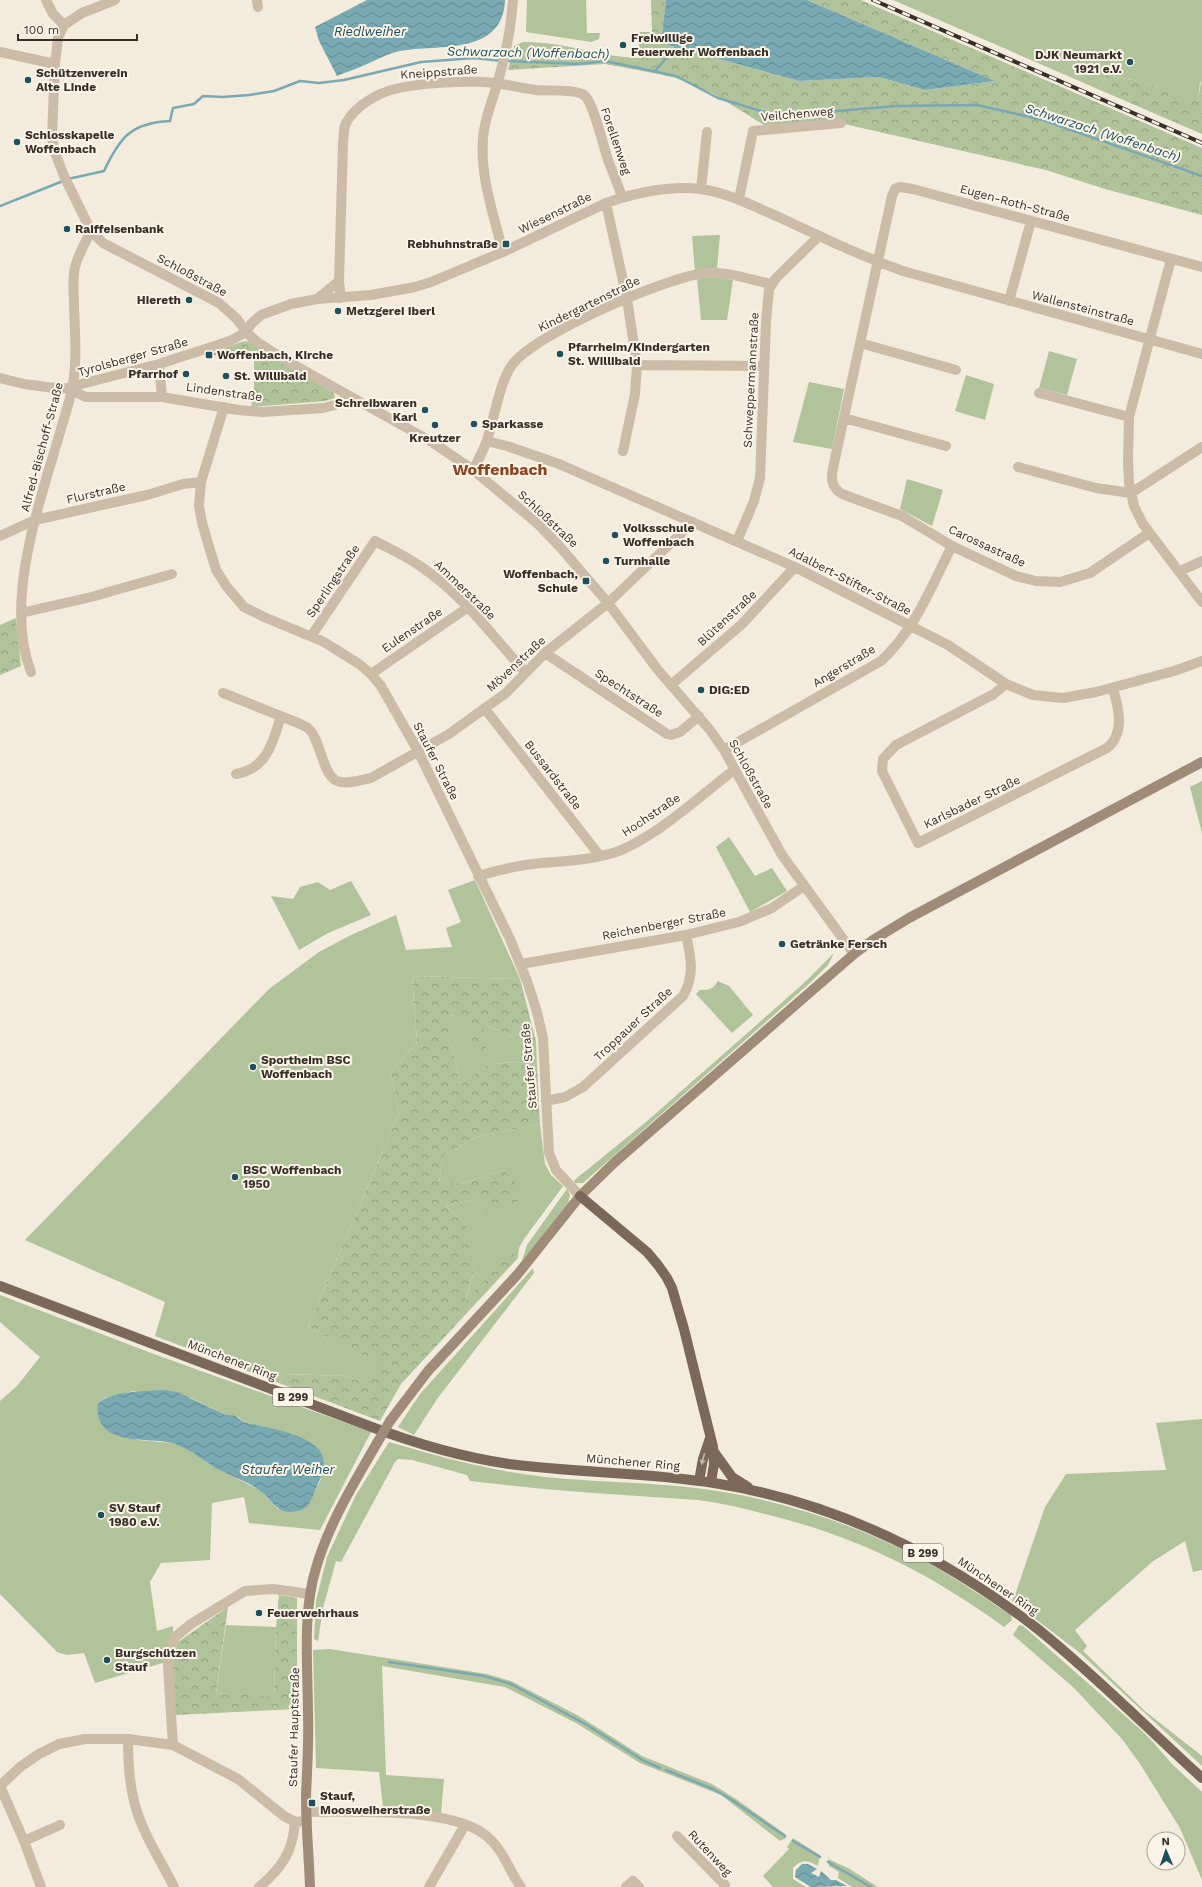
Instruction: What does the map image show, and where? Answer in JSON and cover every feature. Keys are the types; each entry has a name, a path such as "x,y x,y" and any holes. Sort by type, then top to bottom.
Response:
{"main road":[{"path":"580,1196 647,1252 667,1278 672,1288 684,1329 714,1452 732,1477 761,1493"},
{"name":"Münchener Ring","path":"0,1286 369,1426 423,1445 456,1454 508,1464 710,1482 761,1493 807,1506 877,1532 918,1551 974,1583 1057,1645 1202,1778"},
{"path":"699,1481 703,1459 710,1438"},
{"path":"710,1482 714,1452"}],"street":[{"path":"46,0 50,9 64,26 82,13 115,0"},
{"path":"503,252 486,183 482,149 486,118 498,83 507,47 513,0"},
{"name":"Schloßstraße","path":"64,26 58,38 54,64 52,136 56,156 65,180 91,231 103,243 219,303 237,319 246,332 257,342 280,357 432,442 473,470 538,524 564,551 608,602 658,670 699,716 724,750 782,856 854,954"},
{"path":"0,52 54,64"},
{"name":"Kneippstraße","path":"341,298 339,281 344,134 346,124 352,114 372,99 396,88 459,83 498,83 538,90 575,92 584,95"},
{"name":"Forellenweg","path":"584,95 588,99 593,112 608,160 622,197"},
{"name":"Veilchenweg","path":"739,199 753,131 841,123"},
{"path":"701,189 707,132"},
{"name":"Eugen-Roth-Straße","path":"878,262 893,191 900,187 1202,267"},
{"name":"Wiesenstraße","path":"246,332 255,319 267,312 291,304 317,298 341,298 415,287 503,252 606,203 622,197 661,190 701,189 739,199 878,262"},
{"path":"606,203 627,299 637,365 635,394 623,451"},
{"path":"1009,301 1031,221"},
{"name":"Alfred-Bischoff-Straße","path":"30,672 24,650 21,613 24,575 35,520 73,387 76,349 74,273 77,259 91,231"},
{"path":"771,284 819,236"},
{"path":"1171,259 1129,417 1128,462 1131,493 1138,515 1149,533 1180,571 1202,602"},
{"name":"Wallensteinstraße","path":"878,262 926,278 1202,354"},
{"name":"Carossastraße","path":"878,262 832,476 834,488 842,494 902,516 952,546 1022,577 1036,581 1060,582 1090,573 1149,533"},
{"name":"Kindergartenstraße","path":"473,470 487,441 506,377 511,366 520,356 551,336 627,299 668,282 690,275 708,273 729,275 771,284"},
{"path":"317,298 339,281"},
{"name":"Schweppermannstraße","path":"737,541 758,488 768,294 771,284"},
{"name":"Tyrolsberger Straße","path":"0,378 51,388 73,387 159,364 223,344 246,332"},
{"path":"860,343 956,370"},
{"path":"159,364 162,397"},
{"path":"637,365 764,366"},
{"name":"Lindenstraße","path":"73,387 77,393 86,397 162,397 224,408 262,412 314,408 339,404 350,396"},
{"path":"1039,393 1129,417"},
{"name":"Staufer Straße","path":"224,408 200,482 199,506 202,524 216,570 227,587 244,607 312,635 359,664 371,674 385,692 418,751 521,964 541,1030 547,1140 550,1158 560,1175 580,1196"},
{"path":"844,418 946,446"},
{"name":"Adalbert-Stifter-Straße","path":"487,441 507,446 559,464 795,567 948,645 1006,684 1033,695 1050,697 1075,696 1113,689 1202,661"},
{"path":"1018,467 1096,488 1131,493 1202,447"},
{"name":"Flurstraße","path":"0,536 35,520 133,498 183,484 200,482"},
{"name":"Mövenstraße","path":"281,716 298,723 309,730 315,737 329,772 338,782 360,781 371,778 449,734 506,694 525,672 545,653 608,602 693,522"},
{"name":"Sperlingstraße","path":"312,635 375,541"},
{"name":"Ammerstraße","path":"375,541 421,566 444,585 525,672"},
{"name":"Angerstraße","path":"724,750 872,667 890,652 911,626 952,546"},
{"path":"1180,571 1202,561"},
{"name":"Blütenstraße","path":"672,684 741,625 795,567"},
{"path":"21,613 91,597 172,574"},
{"name":"Eulenstraße","path":"371,674 467,608"},
{"name":"Spechtstraße","path":"545,653 667,734 671,735 680,732 699,716"},
{"name":"Karlsbader Straße","path":"1006,684 994,694 896,745 883,759 882,771 918,843 1107,748 1114,742 1119,726 1118,710 1113,689"},
{"path":"223,693 281,716 273,740 260,763 253,769 236,774"},
{"name":"Bussardstraße","path":"485,709 600,856"},
{"name":"Staufer Hauptstraße","path":"310,1887 307,1816 308,1647 310,1594 316,1568 344,1502 390,1421 428,1371 517,1275 580,1196 616,1162 854,954 909,918 1202,762"},
{"name":"Hochstraße","path":"478,876 524,865 584,860 614,852 644,838 734,770"},
{"name":"Reichenberger Straße","path":"521,964 718,928 754,917 772,908 804,886"},
{"name":"Troppauer Straße","path":"546,1101 565,1097 583,1088 683,996 689,986 691,975 691,959 686,935"},
{"path":"174,1745 168,1666 169,1652 175,1637 191,1624 245,1591 273,1589 310,1594"},
{"path":"41,1887 24,1841 0,1786 20,1767 39,1754 59,1744 85,1738 128,1739 174,1745 238,1779 284,1816 295,1822"},
{"path":"128,1739 128,1759 134,1800 143,1826 174,1887"},
{"path":"295,1822 307,1816 385,1812 435,1817 465,1825 484,1834 496,1847 506,1860 521,1887"},
{"path":"259,1887 280,1868 289,1850 294,1834 295,1822"},
{"path":"24,1841 60,1825"},
{"path":"429,1887 465,1825"},
{"name":"Rutenweg","path":"677,1836 725,1885 724,1887"},
{"path":"626,1887 633,1881 639,1887"}],"green space":[{"path":"527,0 586,0 587,33 600,33 599,39 591,42 526,32"},
{"path":"651,0 666,0 661,43 799,81 879,77 925,90 995,81 807,0 861,0 1202,148 1202,215 1105,189 1046,170 831,121 764,125 714,94 676,78 659,74 605,64 508,70 511,59 575,60 603,57 639,61 639,32 652,32"},
{"name":"DJK Neumarkt 1921 e.V.","path":"893,0 1202,0 1202,81 1200,82 1198,103 1143,82 1106,75 1100,90"},
{"path":"523,42 538,42 567,46 610,55 639,58 639,61 603,57 575,60 511,59 514,46"},
{"path":"1106,75 1143,82 1198,102 1202,81 1202,134 1100,90"},
{"path":"720,235 717,269 695,271 692,236"},
{"path":"714,277 733,280 727,320 701,320 697,278"},
{"path":"249,341 334,393 335,398 325,401 251,407 254,389 254,357 208,355 241,342"},
{"path":"1049,351 1077,359 1067,395 1039,388"},
{"path":"966,375 994,384 985,420 955,411"},
{"path":"809,382 844,389 832,449 793,442"},
{"path":"907,479 943,490 932,526 900,509"},
{"path":"16,618 21,666 0,675 0,625"},
{"path":"1202,781 1202,833 1190,787"},
{"path":"729,837 755,876 772,868 787,891 750,912 716,847"},
{"name":"BSC Woffenbach 1950","path":"475,880 520,979 412,976 417,1042 391,1072 399,1113 308,1327 383,1365 359,1380 345,1376 284,1374 279,1383 155,1336 165,1302 25,1240 269,989 319,952 351,935 396,915 406,950 452,947 446,928 461,922 448,890"},
{"path":"351,881 371,915 328,933 299,950 271,896 293,899 300,887 318,882 330,890"},
{"path":"834,953 828,965 810,983 583,1183 575,1183 574,1181 577,1178 646,1122 805,982"},
{"path":"412,976 520,979 536,1041 521,1041 482,1023 486,1048 473,1053 466,1020 450,1015 453,1053 460,1084 491,1064 518,1062 537,1065 540,1124 476,1137 443,1156 439,1183 463,1183 503,1170 519,1186 517,1203 491,1214 477,1199 446,1206 465,1223 471,1244 474,1269 466,1301 511,1252 518,1258 401,1384 380,1421 279,1383 284,1374 345,1376 359,1380 382,1365 308,1327 399,1113 391,1072 417,1042"},
{"path":"718,981 729,986 753,1015 732,1033 696,994 700,990 711,988"},
{"path":"449,1015 482,1023 521,1041 536,1041 537,1065 518,1062 492,1064 460,1084 453,1053"},
{"path":"540,1124 545,1164 551,1175 563,1186 524,1239 519,1248 518,1258 511,1253 466,1302 474,1269 465,1223 446,1206 477,1199 503,1170 463,1183 439,1183 443,1156 476,1137"},
{"path":"567,1189 570,1195 568,1203 522,1261 527,1245"},
{"path":"533,1268 534,1273 437,1399 414,1435 398,1427 420,1394"},
{"path":"0,1295 151,1353 371,1432 320,1530 249,1523 244,1497 212,1503 210,1560 161,1563 150,1582 157,1631 173,1626 173,1634 166,1662 95,1683 84,1653 67,1655 57,1652 0,1594 0,1401 17,1386 40,1357 0,1322","holes":["134,1391 191,1398 226,1415 239,1417 243,1422 295,1436 321,1479 311,1500 305,1508 278,1509 261,1491 213,1466 187,1449 173,1443 137,1440 104,1398"]},
{"path":"1202,1419 1202,1570 1193,1572 1185,1541 1152,1562 1075,1630 1087,1646 1083,1651 1146,1712 1202,1756 1202,1766 1080,1653 1012,1601 1045,1507 1066,1474 1166,1470 1156,1423"},
{"path":"389,1442 466,1463 505,1471 567,1479 679,1486 724,1492 794,1508 863,1532 919,1558 1011,1615 1012,1620 1004,1627 949,1590 892,1559 863,1546 802,1524 743,1508 698,1500 566,1491 470,1481 467,1475 412,1460 398,1459 341,1562 336,1561 323,1608 318,1641 314,1639 316,1601 327,1557 356,1495"},
{"path":"279,1595 297,1598 297,1709 175,1715 172,1660 178,1642 228,1607 216,1693 274,1697 276,1627"},
{"path":"226,1625 276,1627 274,1698 216,1693"},
{"path":"1019,1625 1023,1626 1140,1729 1172,1764 1202,1792 1202,1880 1186,1842 1186,1831 1181,1831 1140,1764 1122,1739 1074,1688 1013,1635"},
{"path":"330,1649 487,1674 511,1681 579,1716 642,1756 712,1784 785,1834 786,1838 780,1841 721,1795 640,1763 576,1723 505,1687 382,1666 386,1775 444,1779 441,1813 383,1807 379,1772 316,1768 313,1650"},
{"path":"793,1838 820,1855 818,1866 805,1861 799,1863 793,1868 793,1879 806,1887 773,1887 763,1876 789,1849 787,1847"},
{"path":"828,1859 848,1868 878,1887 852,1887 838,1878 839,1872 829,1866"}],"water":[{"name":"Riedlweiher","path":"367,0 505,0 501,18 493,31 481,39 466,44 449,47 395,52 337,76 319,41 315,27"},
{"path":"666,0 807,0 995,81 925,90 879,77 799,81 661,43"},
{"name":"Staufer Weiher","path":"165,1390 177,1392 226,1415 236,1416 243,1422 271,1428 300,1437 315,1446 320,1451 322,1456 323,1467 313,1497 309,1504 299,1511 290,1512 281,1510 253,1486 214,1467 186,1449 172,1443 123,1437 106,1430 100,1421 97,1406 109,1397 128,1392"},
{"path":"802,1864 808,1864 817,1869 811,1873 819,1877 821,1871 831,1880 836,1880 847,1886 811,1887 795,1877 796,1870"}],"waterway":[{"path":"655,71 677,46"},
{"name":"Schwarzach (Woffenbach)","path":"68,179 104,171 116,149 128,134 145,125 170,121 173,108 194,104 203,96 223,97 249,95 274,91 300,81 319,83 344,80 421,62 474,58 502,61"},
{"name":"Schwarzach (Woffenbach)","path":"507,61 579,64 605,61 676,76 718,98 777,116 896,106 977,105 1043,120 1202,176"},
{"name":"Schwarzach (Woffenbach)","path":"0,206 63,181"},
{"path":"389,1662 484,1676 511,1684 587,1725 644,1761 660,1768"},
{"path":"666,1770 713,1789 729,1798 785,1836"},
{"path":"793,1841 820,1857"},
{"path":"828,1862 871,1887"}],"railway":[{"path":"873,0 1202,143"}],"place":[{"name":"Freiwillige Feuerwehr Woffenbach","path":"623,45"},
{"name":"DJK Neumarkt 1921 e.V.","path":"1130,62"},
{"name":"Schützenverein Alte Linde","path":"28,80"},
{"name":"Schlosskapelle Woffenbach","path":"17,142"},
{"name":"Raiffeisenbank","path":"67,229"},
{"name":"Rebhuhnstraße","path":"506,244"},
{"name":"Hiereth","path":"189,300"},
{"name":"Metzgerei Iberl","path":"338,311"},
{"name":"Pfarrheim/Kindergarten St. Willibald","path":"560,354"},
{"name":"Woffenbach, Kirche","path":"209,355"},
{"name":"Pfarrhof","path":"186,374"},
{"name":"St. Willibald","path":"226,376"},
{"name":"Schreibwaren Karl","path":"425,410"},
{"name":"Sparkasse","path":"474,424"},
{"name":"Kreutzer","path":"435,425"},
{"name":"Volksschule Woffenbach","path":"615,535"},
{"name":"Turnhalle","path":"606,561"},
{"name":"Woffenbach, Schule","path":"586,581"},
{"name":"DIG:ED","path":"701,690"},
{"name":"Getränke Fersch","path":"782,944"},
{"name":"Sportheim BSC Woffenbach","path":"253,1067"},
{"name":"BSC Woffenbach 1950","path":"235,1177"},
{"name":"SV Stauf 1980 e.V.","path":"101,1515"},
{"name":"Feuerwehrhaus","path":"259,1613"},
{"name":"Burgschützen Stauf","path":"107,1660"},
{"name":"Stauf, Moosweiherstraße","path":"312,1803"}],"district":[{"name":"Woffenbach","path":"500,469"}]}
